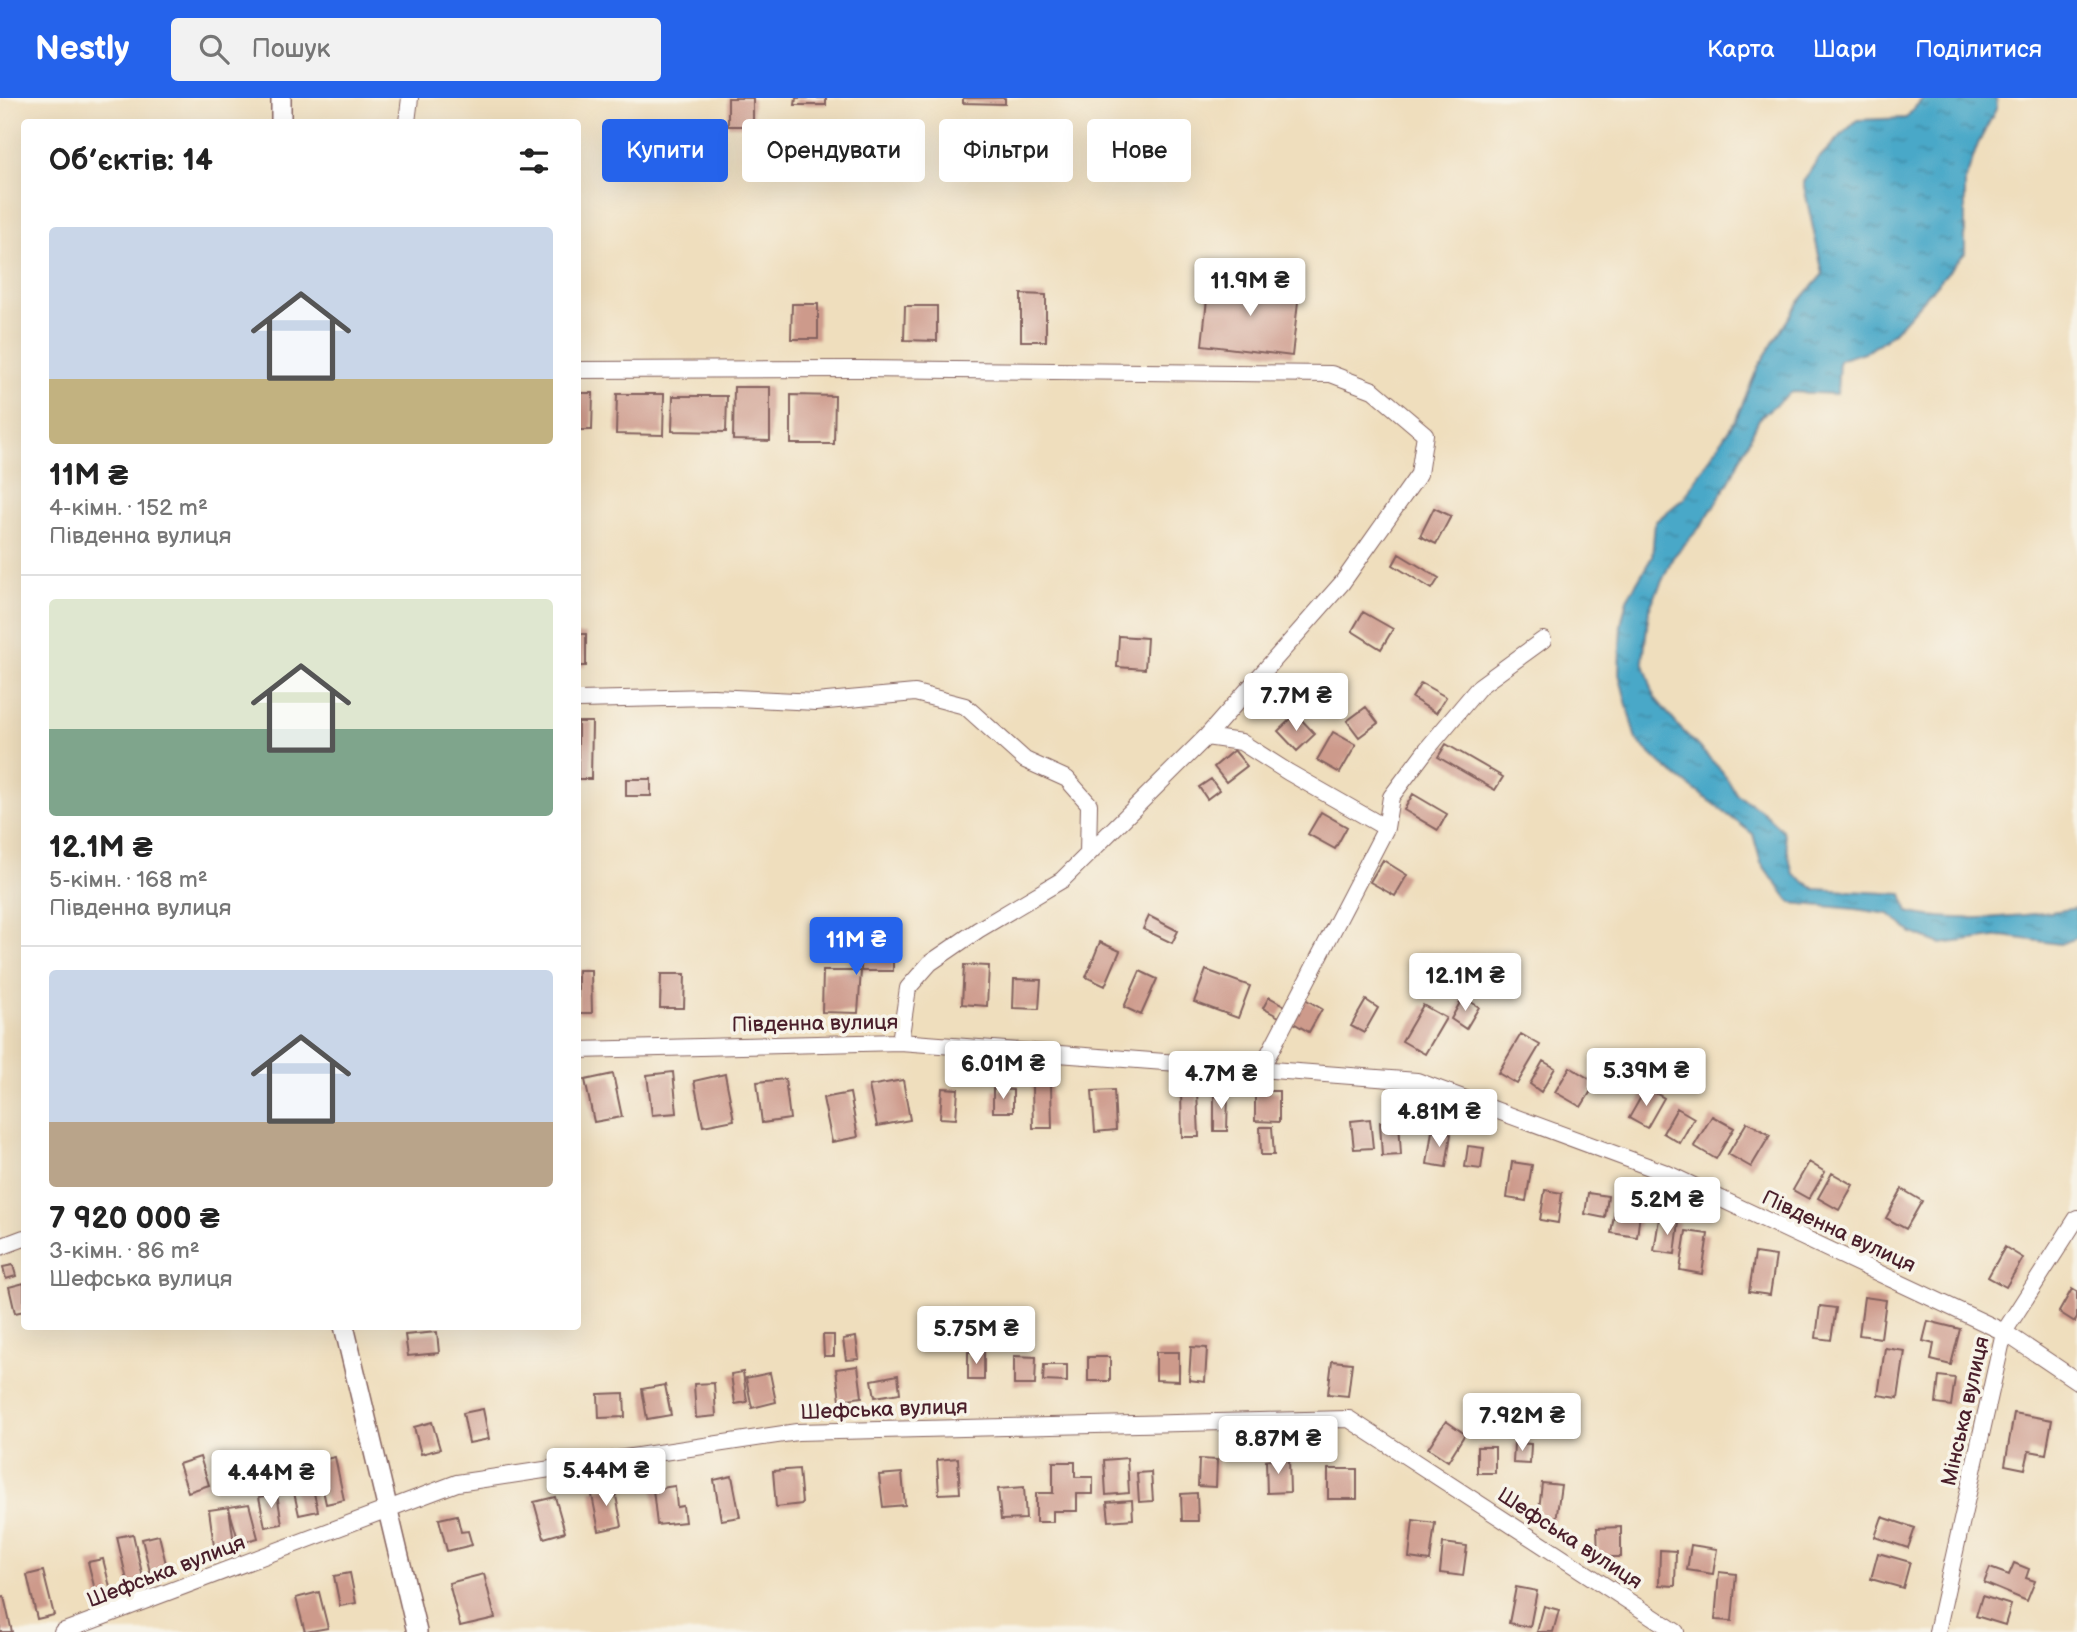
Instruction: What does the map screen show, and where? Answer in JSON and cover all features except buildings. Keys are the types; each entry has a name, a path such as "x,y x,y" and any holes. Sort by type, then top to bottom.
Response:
{"street":[{"path":"281,98 281,119"},
{"path":"407,119 410,98"},
{"path":"581,370 859,369 1331,374 1373,390 1425,434 1419,474 1342,583 1206,737 1062,880 978,930 930,963 908,988 900,1042"},
{"path":"1261,1069 1385,828 1391,797 1427,748 1480,686 1543,640"},
{"path":"581,700 713,697 816,702 915,693 965,706 1025,760 1067,779 1089,804 1088,854"},
{"path":"1206,737 1241,742 1385,828"},
{"name":"Південна вулиця","path":"581,1050 900,1042 1417,1081 1666,1173 2004,1332 2077,1381"},
{"name":"Мінська вулиця","path":"1937,1632 2004,1332 2077,1217"},
{"path":"0,1247 21,1239"},
{"path":"345,1330 417,1632"},
{"name":"Шефська вулиця","path":"62,1632 457,1483 797,1432 1349,1419 1675,1632"}],"water":[{"path":"1923,98 1996,98 1997,107 1978,144 1965,181 1965,253 1894,332 1870,350 1839,360 1837,394 1791,392 1760,417 1730,480 1702,525 1673,557 1649,609 1643,661 1655,698 1722,771 1737,795 1760,809 1783,831 1793,874 1815,889 1902,894 1908,912 1947,918 2015,916 2077,908 2077,938 2060,944 2002,936 1941,944 1912,933 1889,914 1791,903 1761,863 1753,834 1662,765 1636,740 1619,674 1621,625 1627,599 1652,557 1655,522 1684,498 1737,417 1758,367 1798,303 1823,274 1803,182 1818,159 1857,120 1906,118"}]}
